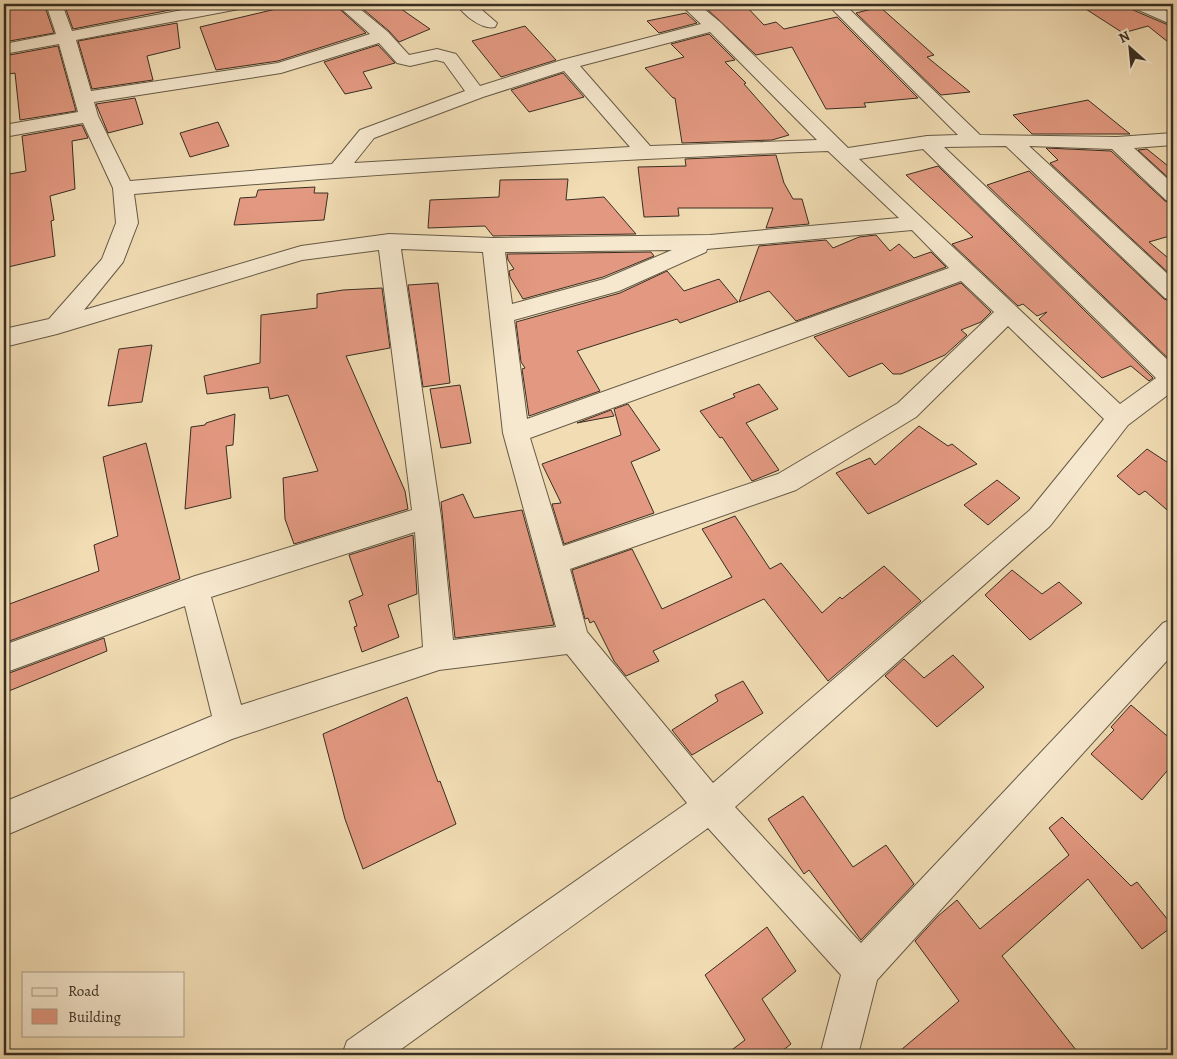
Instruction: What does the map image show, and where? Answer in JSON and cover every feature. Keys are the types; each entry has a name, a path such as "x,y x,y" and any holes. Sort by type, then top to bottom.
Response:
{"street":[{"path":"54,4 87,107 123,188 127,223 112,262 57,326"},
{"path":"4,49 238,4"},
{"path":"344,4 382,36 403,59 410,61 437,54 450,58 476,93"},
{"path":"465,4 489,23"},
{"path":"688,4 714,26 838,150 917,222 965,271 1120,418"},
{"path":"835,4 975,141"},
{"path":"1140,4 1173,20"},
{"path":"338,170 367,134 476,93 568,64 714,26"},
{"path":"4,131 87,107 281,68 382,36"},
{"path":"568,64 645,152"},
{"path":"1010,140 1173,292"},
{"path":"123,188 338,170 645,152 838,150 927,142 1010,140 1117,143 1173,140"},
{"path":"361,1055 711,806 1040,518 1120,418 1172,378 927,142"},
{"path":"1117,143 1173,195"},
{"path":"4,338 57,326 301,253 389,241 493,245 710,242 917,222"},
{"path":"389,241 427,517 439,656"},
{"path":"502,315 611,284 710,242"},
{"path":"493,245 516,433 554,562 574,639 711,806 861,970"},
{"path":"516,433 965,271"},
{"path":"554,562 787,482 907,410 1008,312"},
{"path":"4,659 196,589 427,517"},
{"path":"196,589 230,724"},
{"path":"839,1055 861,970 1173,633"},
{"path":"4,819 230,724 439,656 574,639"}],"building":[{"path":"4,4 44,4 54,33 4,42"},
{"path":"64,4 175,4 175,9 73,29"},
{"path":"297,4 334,4 366,33 278,61 216,70 200,27"},
{"path":"357,4 394,4 430,29 399,42"},
{"path":"726,4 744,4 764,25 776,22 784,29 837,17 918,98 864,103 866,107 826,109 792,47 756,55 706,8"},
{"path":"1078,4 1130,4 1133,10 1173,27 1173,46 1148,26 1123,33"},
{"path":"880,7 934,55 927,57 970,92 941,95 856,13"},
{"path":"686,13 697,23 659,33 647,21"},
{"path":"177,23 180,48 147,56 153,80 92,89 78,41"},
{"path":"525,26 556,60 501,77 472,41"},
{"path":"709,34 735,60 725,62 746,83 744,84 789,135 772,140 682,143 675,98 645,68 684,57 671,44"},
{"path":"378,45 395,63 363,72 372,88 345,94 324,62"},
{"path":"58,46 76,111 20,120 15,73 4,75 4,56"},
{"path":"563,73 584,97 529,112 511,90"},
{"path":"135,98 143,124 108,133 96,104"},
{"path":"1088,100 1130,134 1032,134 1013,115"},
{"path":"218,122 229,146 190,157 180,133"},
{"path":"82,125 88,138 72,141 75,189 50,196 54,220 51,221 55,256 4,268 4,175 26,171 22,136"},
{"path":"1046,148 1111,151 1165,201 1173,204 1173,235 1149,242 1173,262 1173,277 1050,163 1058,160"},
{"path":"1147,149 1173,170 1173,182 1138,150"},
{"path":"776,155 784,183 793,199 802,199 809,224 766,228 773,208 678,208 679,216 644,217 638,167 686,166 685,159"},
{"path":"938,166 1153,378 1149,381 1131,366 1102,378 1039,319 1047,312 1037,316 1023,304 1018,306 952,244 973,237 906,175"},
{"path":"1029,171 1164,299 1173,302 1173,363 987,185"},
{"path":"568,179 566,200 604,197 636,234 493,236 485,226 428,228 430,200 499,197 500,180"},
{"path":"315,187 314,193 328,193 324,220 234,225 240,198 256,197 258,190"},
{"path":"876,235 890,251 899,244 914,258 931,252 946,267 796,321 769,291 739,302 759,246 826,240 833,248 859,237"},
{"path":"651,252 654,256 603,277 523,299 510,277 509,271 514,269 508,260 507,254"},
{"path":"667,271 684,291 719,279 738,302 680,323 677,319 577,351 600,391 529,416 522,369 525,368 521,362 516,322 620,293"},
{"path":"438,283 450,383 423,387 408,285"},
{"path":"961,283 991,312 981,322 961,330 967,335 945,355 901,374 893,374 882,363 849,377 814,337"},
{"path":"382,288 390,348 346,356 405,491 408,509 294,544 285,519 283,478 318,471 288,395 270,399 268,387 207,394 204,376 260,363 261,315 317,308 317,294 343,290"},
{"path":"152,345 142,402 108,406 119,349"},
{"path":"759,384 778,409 746,423 779,470 752,481 722,437 720,438 700,411 735,397 733,394"},
{"path":"460,385 471,443 441,448 430,389"},
{"path":"628,404 660,450 631,462 654,513 564,544 552,504 561,503 542,464 621,435 614,409"},
{"path":"611,410 614,416 577,423"},
{"path":"235,414 233,445 226,446 231,498 185,509 191,427 205,425 206,423"},
{"path":"919,426 948,446 952,444 977,464 868,514 836,473 870,458 875,465"},
{"path":"146,443 180,579 4,643 4,606 99,571 94,545 118,536 103,457"},
{"path":"1147,449 1173,466 1173,515 1145,491 1139,495 1117,476"},
{"path":"997,480 1020,498 988,525 964,505"},
{"path":"463,494 474,518 522,510 554,625 455,638 441,502"},
{"path":"735,516 770,569 781,563 822,613 840,597 842,599 884,566 921,601 828,681 764,599 653,651 659,661 626,676 614,661 594,621 590,623 588,618 585,619 572,570 632,549 662,609 732,577 702,529"},
{"path":"413,535 417,594 388,605 399,637 362,652 354,627 357,626 349,601 363,595 349,555"},
{"path":"1012,570 1042,594 1059,582 1082,603 1030,640 985,595"},
{"path":"104,638 107,651 4,693 4,675"},
{"path":"953,655 984,687 937,727 885,676 904,659 924,678"},
{"path":"743,681 763,713 692,755 672,730 718,701 715,695"},
{"path":"407,697 438,782 440,781 456,824 363,869 345,819 323,734"},
{"path":"1131,705 1173,741 1173,764 1142,800 1091,754 1114,730 1111,727"},
{"path":"803,796 853,867 886,845 914,884 861,940 809,870 804,874 768,819"},
{"path":"1062,817 1131,886 1137,882 1173,926 1142,949 1088,879 1002,956 1080,1055 895,1055 959,1001 915,941 938,916 957,900 980,929 1069,855 1049,828"},
{"path":"767,927 796,971 762,999 791,1044 777,1055 725,1055 745,1040 705,975"}]}
